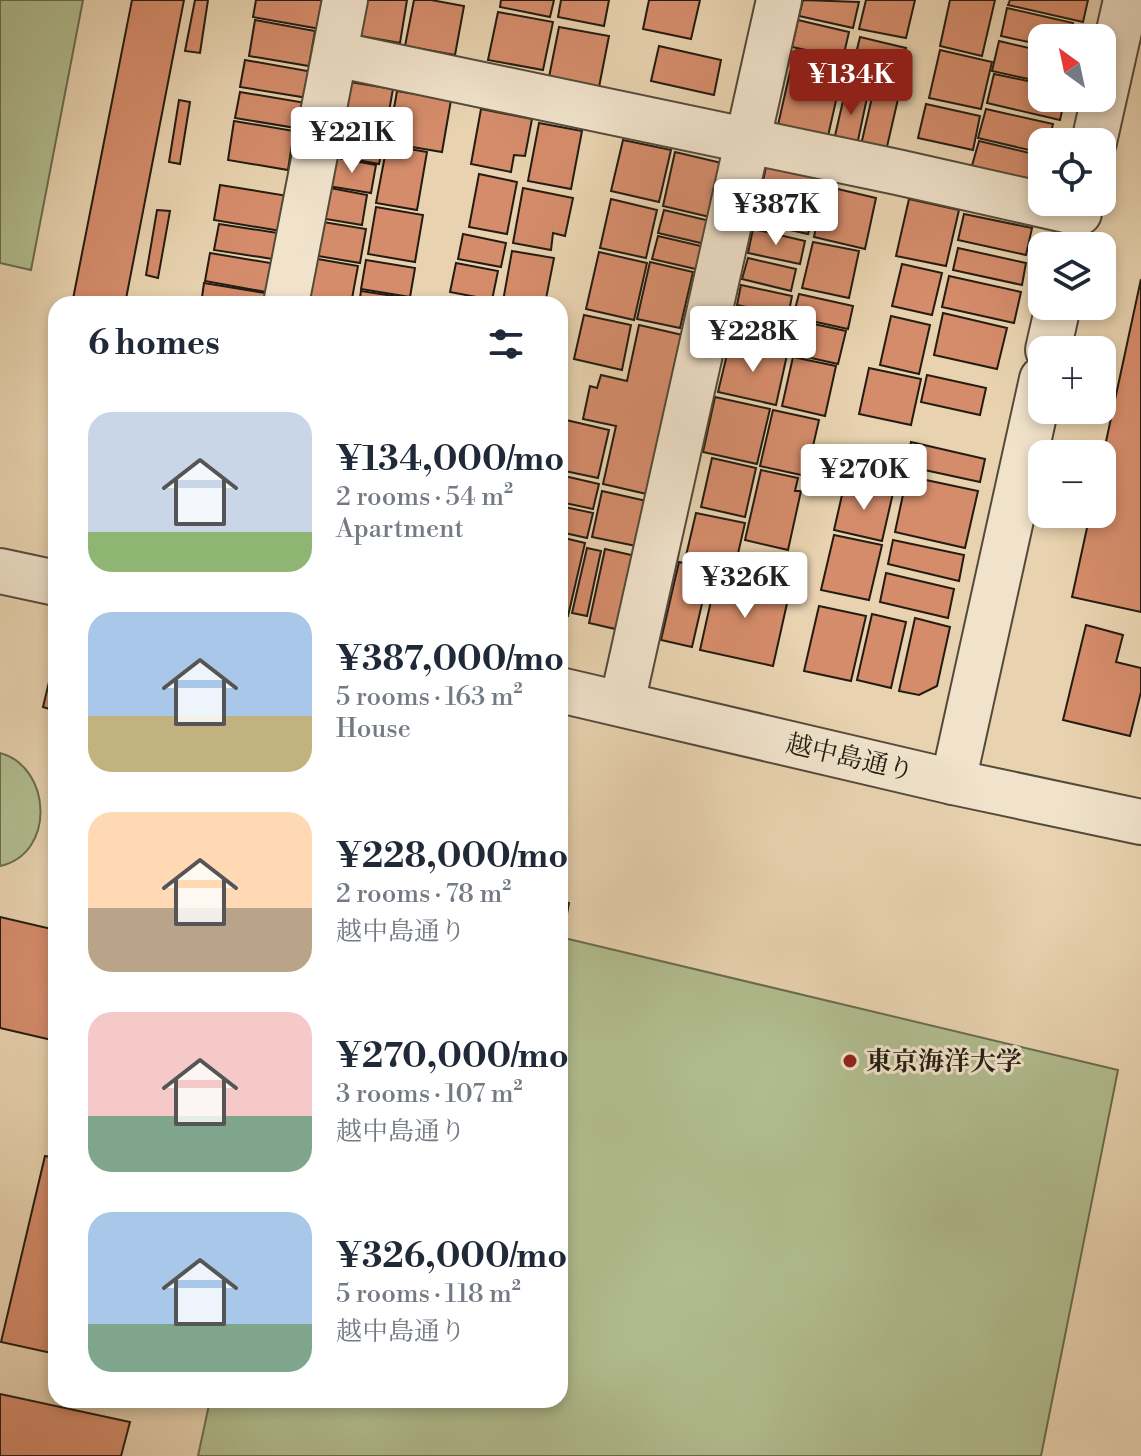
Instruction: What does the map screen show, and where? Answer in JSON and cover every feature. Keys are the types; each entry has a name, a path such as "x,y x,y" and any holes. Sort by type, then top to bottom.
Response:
{"street":[{"path":"288,296 345,0"},
{"path":"622,703 779,0"},
{"path":"1097,128 1126,0"},
{"path":"335,54 749,141 1077,220"},
{"path":"953,782 1032,424"},
{"path":"0,571 48,581"},
{"name":"越中島通り","path":"568,692 953,782 1141,822"}],"green space":[{"path":"0,0 83,0 31,270 0,263"},
{"path":"0,753 17,761 30,775 38,792 40,810 38,829 31,845 18,858 0,866"},
{"path":"568,939 1118,1070 1041,1456 198,1456 208,1408 568,1408"}],"building":[{"path":"132,0 184,0 127,296 74,296"},
{"path":"195,0 208,0 200,53 185,51"},
{"path":"256,0 325,0 326,30 253,17"},
{"path":"361,0 407,0 400,43 355,35"},
{"path":"414,0 464,6 455,55 405,46"},
{"path":"501,0 554,0 550,17 500,7"},
{"path":"561,0 609,0 604,26 558,17"},
{"path":"649,0 700,0 691,39 643,29"},
{"path":"803,0 859,2 853,28 799,16"},
{"path":"866,0 915,0 906,38 859,29"},
{"path":"950,0 995,0 982,56 940,46"},
{"path":"1010,0 1088,0 1083,22 1008,5"},
{"path":"1007,8 1073,23 1028,24 1028,42 1001,36"},
{"path":"498,12 553,22 543,70 488,60"},
{"path":"255,20 315,31 309,66 249,56"},
{"path":"798,20 849,32 843,58 792,47"},
{"path":"559,27 609,36 599,87 549,77"},
{"path":"860,37 906,48 896,93 849,82"},
{"path":"999,41 1028,48 1028,79 992,71"},
{"path":"659,46 721,60 714,95 651,81"},
{"path":"940,50 992,62 981,109 929,98"},
{"path":"245,60 313,72 308,98 240,87"},
{"path":"790,72 840,83 828,136 778,125"},
{"path":"994,74 1028,81 1028,112 1062,112 1060,120 987,103"},
{"path":"350,82 393,89 386,128 344,120"},
{"path":"846,88 868,93 857,145 834,140"},
{"path":"397,91 451,100 442,152 388,143"},
{"path":"240,92 306,103 302,129 235,118"},
{"path":"873,93 898,99 886,151 861,145"},
{"path":"179,100 190,102 180,164 169,162"},
{"path":"926,104 980,116 973,150 918,138"},
{"path":"481,109 532,119 525,156 514,155 511,172 471,164"},
{"path":"986,109 1053,124 1052,128 1028,128 1028,150 978,138"},
{"path":"234,121 294,131 288,170 228,160"},
{"path":"340,123 386,131 379,164 335,156"},
{"path":"539,123 582,131 571,189 528,181"},
{"path":"623,140 671,150 659,202 611,191"},
{"path":"979,141 1028,153 1028,182 971,169"},
{"path":"387,145 427,152 417,210 376,203"},
{"path":"675,152 726,164 714,218 663,206"},
{"path":"333,157 376,165 371,193 328,186"},
{"path":"766,167 820,179 814,206 760,195"},
{"path":"479,174 517,182 507,234 469,227"},
{"path":"220,185 294,197 287,232 214,220"},
{"path":"825,186 876,198 865,249 814,237"},
{"path":"325,187 367,195 362,225 320,218"},
{"path":"523,188 573,198 565,236 553,233 551,250 513,243"},
{"path":"759,198 814,211 808,234 754,222"},
{"path":"611,199 657,210 646,258 600,248"},
{"path":"909,199 959,210 946,266 896,256"},
{"path":"376,207 423,215 415,262 368,254"},
{"path":"157,210 170,211 158,278 146,275"},
{"path":"664,210 710,221 705,244 658,233"},
{"path":"964,214 1032,228 1028,232 1026,255 958,240"},
{"path":"317,221 366,229 360,263 312,255"},
{"path":"219,224 278,233 273,259 214,250"},
{"path":"753,229 805,241 800,264 748,253"},
{"path":"463,234 506,243 501,267 458,259"},
{"path":"658,236 705,247 700,270 652,259"},
{"path":"813,242 859,251 849,298 802,288"},
{"path":"958,248 1026,263 1022,285 953,270"},
{"path":"512,251 554,258 547,296 504,296"},
{"path":"599,252 647,263 634,320 586,309"},
{"path":"210,253 282,265 277,294 205,281"},
{"path":"312,258 358,266 352,296 305,296"},
{"path":"748,258 796,269 791,291 742,279"},
{"path":"366,260 415,268 410,296 361,289"},
{"path":"650,262 693,272 680,328 637,319"},
{"path":"456,263 498,271 493,296 450,292"},
{"path":"902,264 942,273 932,315 892,306"},
{"path":"949,276 1021,292 1014,323 942,307"},
{"path":"1141,279 1141,612 1072,597 1087,528 1116,528 1116,440 1106,440 1110,424 1116,424 1116,395"},
{"path":"204,283 277,295 277,296 202,296"},
{"path":"741,285 792,296 788,316 737,305"},
{"path":"361,291 394,296 360,296"},
{"path":"799,294 853,306 848,329 793,317"},
{"path":"739,310 786,320 779,350 733,339"},
{"path":"943,313 1007,328 997,369 934,355"},
{"path":"584,315 631,325 622,370 574,359"},
{"path":"891,316 930,325 919,374 880,365"},
{"path":"791,319 846,331 838,364 784,352"},
{"path":"639,325 687,336 651,495 603,484 616,426 583,419 590,386 597,388 601,375 627,381"},
{"path":"730,342 787,355 776,405 718,392"},
{"path":"793,357 836,366 825,416 782,406"},
{"path":"869,368 921,379 911,425 859,414"},
{"path":"927,375 986,388 980,415 921,402"},
{"path":"715,397 770,409 757,464 703,452"},
{"path":"773,410 819,420 806,476 760,466"},
{"path":"568,420 609,430 598,478 568,472"},
{"path":"911,442 985,459 980,482 906,466"},
{"path":"712,458 756,468 745,517 701,507"},
{"path":"761,470 798,478 795,491 801,491 788,550 745,540"},
{"path":"907,476 978,491 965,548 895,532"},
{"path":"568,477 599,484 593,509 568,504"},
{"path":"845,482 893,493 882,541 834,530"},
{"path":"602,491 651,502 641,547 592,537"},
{"path":"568,508 593,513 587,538 568,534"},
{"path":"696,513 745,523 734,571 685,560"},
{"path":"834,535 882,545 869,600 821,590"},
{"path":"568,539 585,543 568,616"},
{"path":"893,540 964,555 959,581 888,564"},
{"path":"587,548 601,551 587,616 572,613"},
{"path":"605,549 640,557 624,631 589,623"},
{"path":"679,562 710,569 692,647 661,640"},
{"path":"886,573 954,589 948,618 880,602"},
{"path":"717,574 790,590 773,666 700,650"},
{"path":"819,606 866,616 851,681 804,671"},
{"path":"872,614 906,622 891,688 857,680"},
{"path":"915,618 950,627 937,686 919,695 899,691"},
{"path":"1086,625 1123,635 1116,662 1141,668 1141,692 1130,736 1063,720"},
{"path":"48,686 48,709 43,707"},
{"path":"0,917 48,928 48,1039 0,1028"},
{"path":"45,1156 48,1157 48,1352 1,1342"},
{"path":"0,1394 48,1404 48,1408 65,1408 130,1422 121,1456 0,1456"}],"place":[{"name":"東京海洋大学","path":"850,1061"}]}
